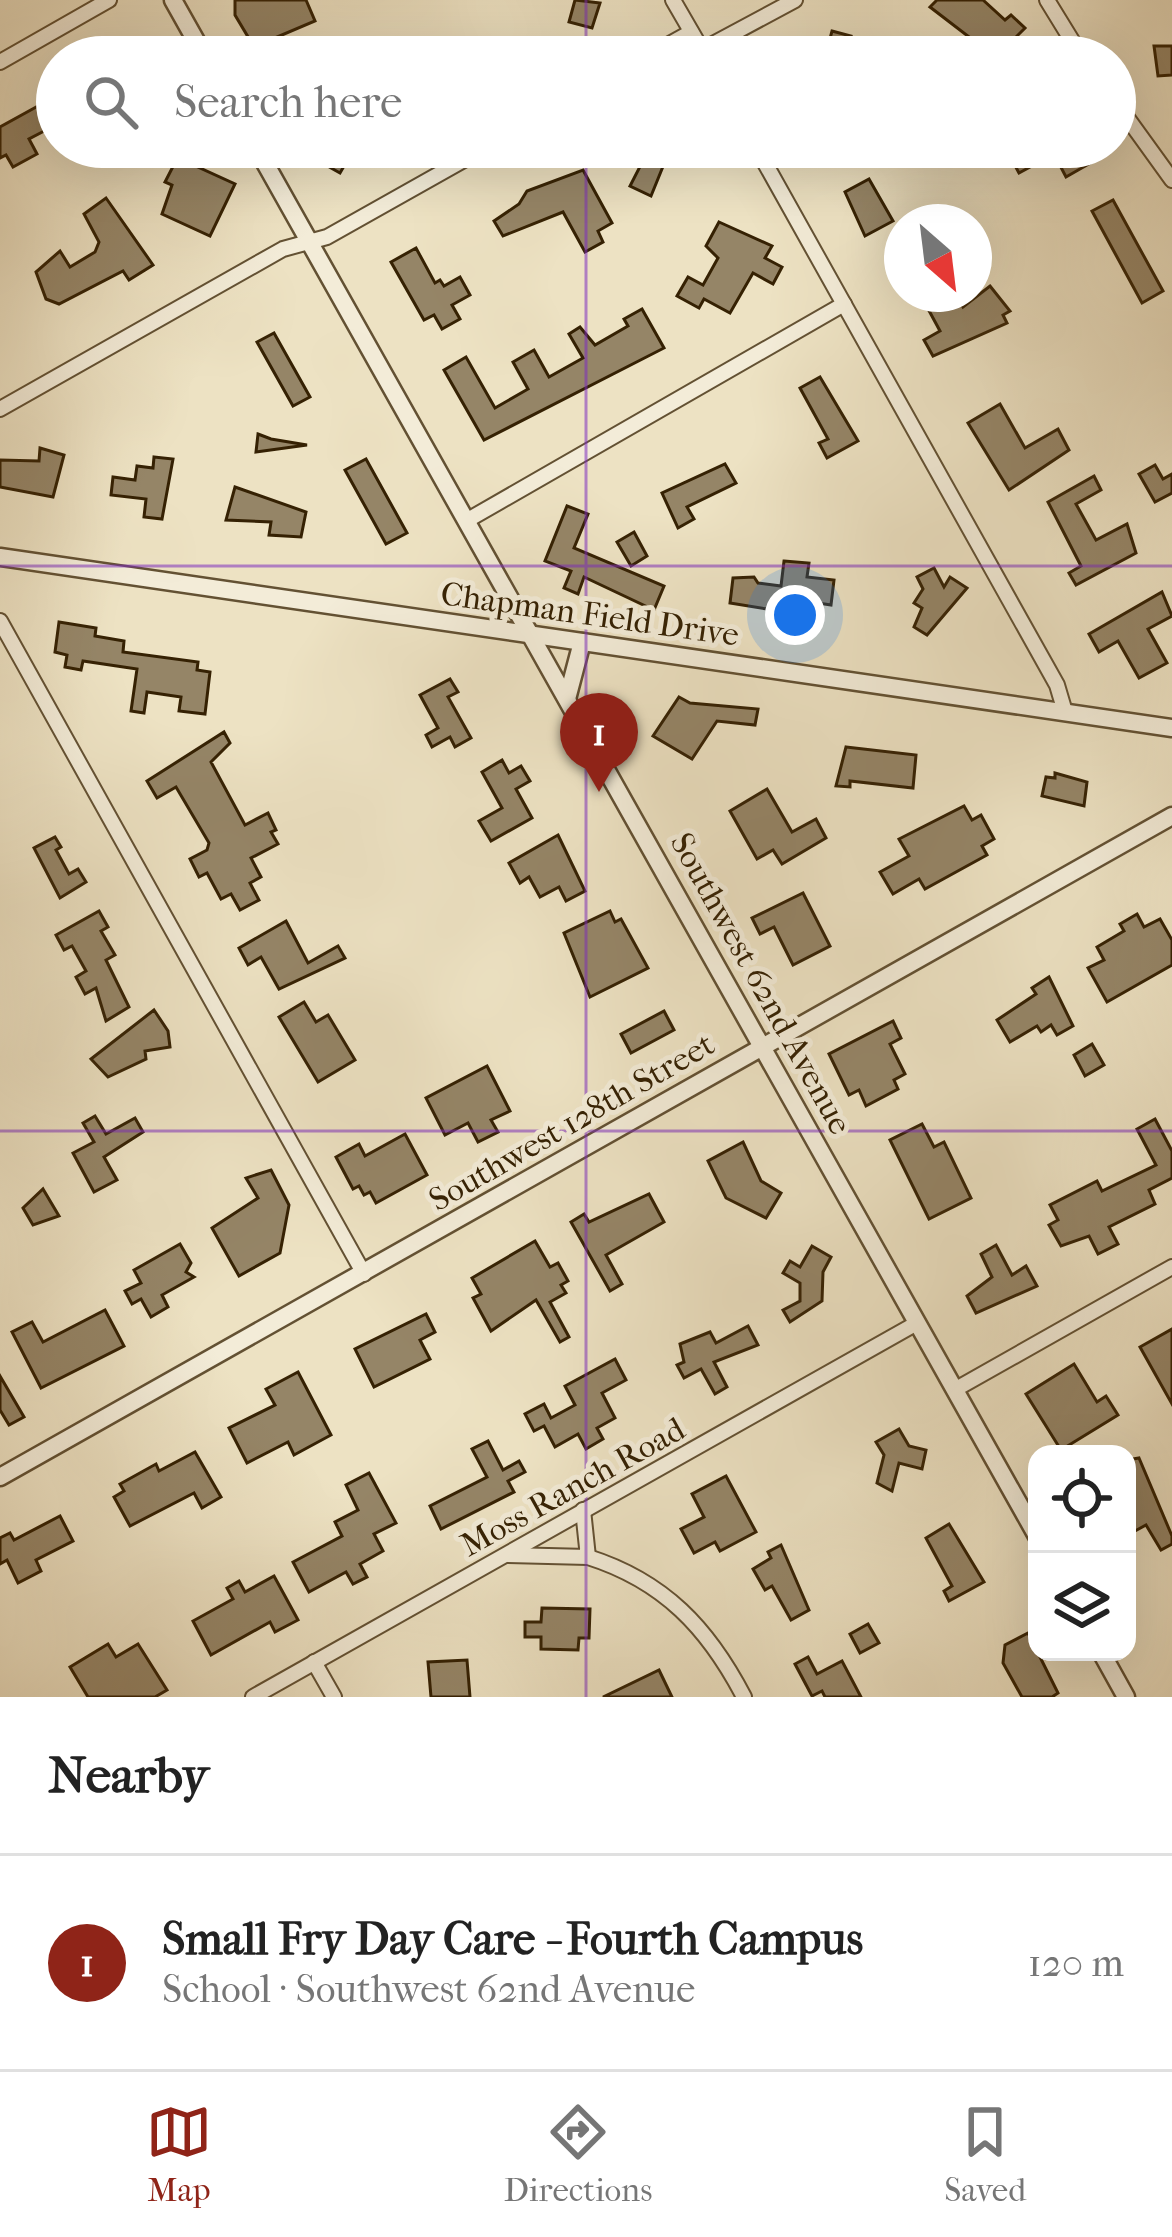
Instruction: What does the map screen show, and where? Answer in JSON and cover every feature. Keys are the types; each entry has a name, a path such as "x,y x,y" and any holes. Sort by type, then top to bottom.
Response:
{"street":[{"path":"46,36 109,0"},
{"path":"173,0 193,36"},
{"path":"673,0 694,36"},
{"path":"734,36 795,0"},
{"path":"1047,0 1069,36"},
{"path":"685,36 692,32"},
{"path":"0,62 36,42"},
{"path":"1136,130 1172,180"},
{"name":"Southwest 62nd Avenue","path":"268,168 1028,1520"},
{"path":"0,409 283,249 310,242 448,168"},
{"path":"768,168 1057,685 1065,712"},
{"path":"466,520 844,304"},
{"name":"Chapman Field Drive","path":"0,557 1172,728"},
{"path":"0,621 364,1274"},
{"path":"567,699 582,642"},
{"name":"Southwest 128th Street","path":"0,1477 1172,816"},
{"path":"956,1389 1172,1267"},
{"name":"Moss Ranch Road","path":"253,1697 917,1323"},
{"path":"583,1510 588,1557"},
{"path":"502,1556 588,1557 632,1572 667,1594 718,1651 744,1697"},
{"path":"1106,1661 1126,1697"},
{"path":"314,1662 334,1697"}],"building":[{"path":"235,0 306,0 315,21 279,36 248,36 235,15"},
{"path":"575,0 600,3 592,28 569,22"},
{"path":"937,0 983,0 1005,20 1011,15 1025,28 1017,36 968,36 930,7"},
{"path":"1154,46 1172,46 1172,75 1158,76"},
{"path":"36,107 36,135 29,139 36,155 13,167 6,155 0,158 0,127"},
{"path":"172,168 200,168 235,184 210,236 162,214 172,185 165,182"},
{"path":"639,168 662,168 651,196 630,186"},
{"path":"1061,168 1082,168 1066,177"},
{"path":"583,170 612,223 598,231 603,242 585,252 563,212 503,236 494,221 519,204 527,191"},
{"path":"869,179 884,205 884,226 865,236 845,192"},
{"path":"106,198 153,265 129,280 123,271 59,304 46,299 36,272 60,251 70,267 95,252 99,242 84,214"},
{"path":"1113,200 1163,291 1142,303 1092,211"},
{"path":"719,222 772,246 765,258 782,267 773,284 753,273 730,313 704,299 699,308 677,296 688,277 703,285 718,258 706,246"},
{"path":"416,248 435,283 440,280 444,286 460,277 470,295 452,305 460,319 442,329 434,315 424,320 391,262"},
{"path":"992,288 1010,311 1003,315 1007,323 933,356 924,340 940,331 930,312 992,312"},
{"path":"642,309 664,348 484,440 444,370 466,357 495,408 528,389 513,362 534,350 549,377 583,358 569,334 580,327 595,345 628,326 624,319"},
{"path":"274,333 310,397 293,406 257,342"},
{"path":"820,377 858,441 827,458 819,443 828,439 800,388"},
{"path":"1000,404 1025,448 1058,429 1069,450 1009,490 968,423"},
{"path":"258,434 271,439 307,445 256,452"},
{"path":"40,448 64,455 53,497 0,487 0,460 39,461"},
{"path":"154,457 173,459 162,519 144,517 146,499 111,495 113,477 135,480 137,466 153,468"},
{"path":"366,459 407,533 386,544 345,470"},
{"path":"725,464 736,483 687,507 694,519 678,528 662,493"},
{"path":"1155,465 1163,479 1172,474 1172,493 1155,502 1139,474"},
{"path":"1094,476 1101,490 1076,504 1096,540 1127,524 1136,553 1076,585 1069,573 1081,566 1048,502"},
{"path":"235,487 306,512 301,537 269,535 271,522 226,520"},
{"path":"567,506 588,514 574,548 664,586 654,610 584,577 578,594 564,588 571,571 545,561"},
{"path":"634,532 647,556 631,566 617,542"},
{"path":"784,561 809,563 807,577 834,580 831,605 805,601 804,615 730,603 733,578 754,577 758,583 781,586"},
{"path":"934,568 944,587 950,577 967,588 927,635 914,627 922,608 914,603 923,589 917,577"},
{"path":"1162,592 1172,616 1148,629 1167,663 1139,678 1118,641 1099,652 1089,634"},
{"path":"59,622 96,628 95,636 124,641 123,652 198,662 197,670 210,672 205,714 179,711 181,697 147,692 144,713 131,711 137,669 83,661 81,670 65,667 67,655 55,652"},
{"path":"450,679 458,692 448,697 471,738 455,747 450,737 432,747 426,735 438,728 420,695"},
{"path":"679,697 690,703 758,709 755,725 717,721 692,759 653,736"},
{"path":"224,732 230,743 211,762 245,825 268,813 278,844 251,858 261,877 250,883 259,900 240,910 231,894 221,899 207,873 199,877 190,859 207,850 209,843 176,787 157,798 147,781"},
{"path":"846,747 916,755 913,788 850,781 850,787 836,786"},
{"path":"502,760 509,773 521,766 530,781 516,789 532,818 491,841 479,821 502,808 482,772"},
{"path":"1055,773 1087,782 1084,806 1042,796 1046,777 1055,778"},
{"path":"767,789 792,832 816,819 826,838 782,864 773,850 757,859 730,811"},
{"path":"964,806 972,820 981,815 994,839 982,846 987,855 925,889 919,879 893,894 880,872 909,856 899,839"},
{"path":"558,835 585,891 566,901 559,887 540,897 529,877 520,883 509,863"},
{"path":"55,837 61,847 56,850 69,874 78,869 86,882 60,898 34,848"},
{"path":"803,893 830,946 793,965 774,927 760,934 752,918"},
{"path":"99,911 108,927 101,931 115,955 106,960 129,1007 106,1021 96,988 85,994 76,977 86,971 72,946 64,950 56,935"},
{"path":"610,911 615,922 621,919 648,968 590,997 564,933"},
{"path":"1137,914 1144,927 1160,919 1172,940 1172,965 1107,1002 1088,968 1104,960 1097,947 1124,931 1120,924"},
{"path":"286,921 308,963 338,946 345,958 279,989 261,957 248,965 239,948"},
{"path":"1049,977 1073,1026 1057,1035 1051,1025 1041,1032 1037,1026 1010,1042 997,1020 1036,994 1032,988"},
{"path":"304,1002 316,1022 328,1015 355,1060 318,1082 279,1017"},
{"path":"154,1010 168,1031 170,1047 145,1051 146,1059 108,1077 91,1059"},
{"path":"664,1011 674,1030 631,1053 621,1034"},
{"path":"893,1021 901,1038 890,1044 905,1074 894,1080 898,1089 866,1106 859,1090 849,1095 829,1054"},
{"path":"1092,1044 1104,1065 1085,1076 1074,1055"},
{"path":"487,1066 510,1111 491,1120 498,1132 478,1142 468,1123 445,1135 426,1098"},
{"path":"95,1116 106,1134 135,1118 143,1132 104,1157 117,1180 94,1192 73,1153 94,1142 83,1123"},
{"path":"1155,1119 1172,1151 1172,1178 1149,1190 1155,1204 1109,1227 1118,1244 1098,1254 1089,1236 1061,1246 1049,1225 1058,1220 1050,1205 1097,1181 1102,1191 1156,1165 1137,1129"},
{"path":"922,1124 934,1147 944,1142 971,1198 929,1219 890,1140"},
{"path":"405,1134 427,1175 376,1203 370,1192 364,1195 359,1186 353,1189 336,1157 359,1144 365,1156"},
{"path":"743,1142 761,1181 781,1193 766,1218 726,1198 708,1161"},
{"path":"271,1170 289,1205 280,1253 239,1276 212,1228 258,1198 246,1178"},
{"path":"43,1189 59,1216 33,1225 23,1208"},
{"path":"649,1194 664,1222 606,1255 622,1284 610,1291 571,1222 584,1214 589,1222"},
{"path":"535,1241 550,1267 558,1263 568,1281 561,1285 566,1293 550,1302 569,1337 560,1342 536,1300 491,1331 473,1298 481,1294 472,1278"},
{"path":"180,1244 191,1263 186,1272 194,1277 162,1295 168,1307 151,1317 141,1299 132,1304 125,1291 141,1283 134,1270"},
{"path":"996,1245 1012,1275 1026,1266 1037,1286 976,1313 967,1296 992,1277 981,1254"},
{"path":"812,1246 831,1257 823,1272 822,1301 790,1322 783,1310 800,1301 800,1283 783,1273 790,1261 800,1267"},
{"path":"105,1310 124,1346 41,1388 12,1332 32,1322 43,1342"},
{"path":"426,1314 435,1332 420,1340 430,1359 374,1387 355,1349"},
{"path":"748,1326 758,1345 714,1362 727,1387 715,1394 701,1369 684,1378 677,1365 684,1362 680,1344 710,1332 716,1343"},
{"path":"1172,1329 1172,1404 1140,1347"},
{"path":"615,1359 626,1380 602,1393 615,1418 597,1428 603,1439 586,1449 578,1434 555,1447 544,1426 534,1431 525,1414 544,1404 551,1418 575,1405 565,1386"},
{"path":"1074,1364 1097,1402 1106,1396 1118,1415 1069,1445 1058,1445 1026,1394"},
{"path":"298,1372 331,1435 294,1455 288,1442 247,1463 229,1428 275,1405 266,1389"},
{"path":"0,1376 24,1417 9,1425 0,1410"},
{"path":"899,1429 909,1446 926,1450 922,1469 899,1463 892,1491 877,1483 884,1455 876,1442"},
{"path":"488,1441 503,1470 519,1461 525,1472 508,1481 514,1492 441,1529 430,1506 487,1477 472,1449"},
{"path":"195,1452 221,1497 202,1508 194,1493 130,1526 114,1497 124,1491 120,1484 156,1464 159,1471"},
{"path":"1136,1458 1172,1536 1172,1544 1161,1550 1146,1525 1136,1530"},
{"path":"369,1473 396,1523 374,1534 383,1551 360,1564 367,1577 353,1584 346,1572 309,1592 293,1562 342,1536 335,1522 358,1510 346,1485"},
{"path":"726,1476 756,1532 720,1551 715,1542 694,1553 681,1529 704,1517 692,1494"},
{"path":"60,1516 73,1541 36,1560 41,1571 18,1583 7,1560 0,1564 0,1538 10,1533 14,1540"},
{"path":"949,1524 984,1582 949,1601 944,1591 952,1586 926,1538"},
{"path":"781,1545 809,1610 791,1620 772,1586 765,1590 753,1569"},
{"path":"274,1576 298,1620 275,1632 270,1622 211,1655 193,1621 233,1599 227,1588 239,1581 245,1592"},
{"path":"542,1608 590,1609 589,1638 579,1638 578,1650 541,1649 541,1637 525,1637 525,1622 541,1622"},
{"path":"868,1624 879,1643 860,1653 850,1634"},
{"path":"1028,1633 1028,1661 1042,1661 1058,1693 1022,1697 1003,1663 1005,1645"},
{"path":"108,1644 116,1657 138,1644 167,1690 155,1697 88,1697 70,1667"},
{"path":"808,1657 817,1674 842,1661 861,1697 825,1697 822,1691 812,1696 795,1664"},
{"path":"467,1660 470,1697 431,1697 428,1662"},
{"path":"659,1670 672,1697 603,1697"}],"place":[{"name":"Small Fry Day Care - Fourth Campus","path":"599,792"}]}
